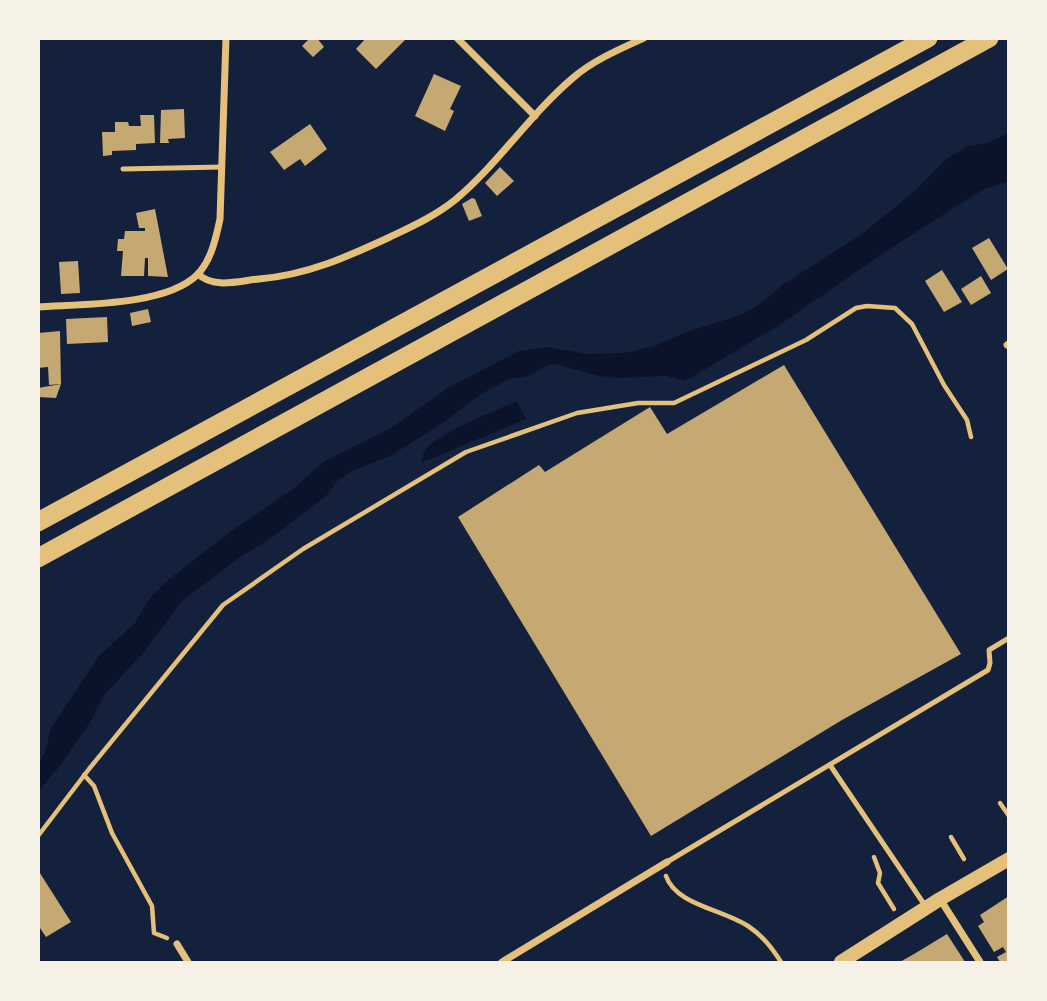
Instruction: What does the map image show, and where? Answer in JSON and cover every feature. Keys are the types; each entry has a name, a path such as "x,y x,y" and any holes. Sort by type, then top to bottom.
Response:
{"highway":[{"path":"38,522 928,38"},
{"path":"38,558 989,38"}],"main road":[{"path":"841,962 1009,859"}],"street":[{"path":"38,307 161,295 181,287 198,274 214,244 220,219 226,38"},
{"path":"457,38 535,116"},
{"path":"198,274 204,280 221,283 281,277 312,270 356,253 428,219 477,179 575,75 614,51 643,38"},
{"path":"502,962 667,862"},
{"path":"940,899 980,962"},
{"path":"177,944 188,962"}],"lane":[{"path":"123,169 222,167"},
{"path":"667,862 988,670 989,650 1009,638"},
{"path":"830,765 926,908"}],"path":[{"path":"38,836 84,775 223,605 303,548 466,452 577,413 638,403 674,403 806,340 856,307 867,306 895,308 912,324 939,376 967,420 971,438"},
{"path":"84,775 94,786 112,833 152,906 154,933 177,944"},
{"path":"1000,803 1009,816"},
{"path":"951,837 964,859"},
{"path":"870,850 880,873 878,883 904,924"},
{"path":"667,862 666,877 675,893 746,924 765,940 781,962"}],"water":[{"path":"1008,133 1008,182 982,190 888,250 778,326 685,381 667,376 598,376 556,364 548,365 529,376 509,379 483,393 390,456 352,471 337,481 328,494 273,537 239,558 182,601 143,653 105,694 91,721 60,766 39,790 39,762 45,752 51,728 99,656 135,623 149,599 168,580 230,532 293,489 323,462 391,428 449,387 519,351 547,347 587,354 624,353 655,346 686,332 741,315 757,306 785,283 862,234 917,189 946,159 968,146 989,143"},
{"path":"517,401 526,419 421,463 424,452 440,438"}],"building":[{"path":"310,38 317,38 324,47 313,57 302,46"},
{"path":"366,38 407,38 376,69 356,49"},
{"path":"434,74 461,86 450,109 454,111 445,131 415,116"},
{"path":"184,109 185,138 168,139 169,143 160,143 161,110"},
{"path":"140,115 154,115 155,143 136,144 136,150 112,151 112,155 103,156 102,132 115,132 115,122 141,126"},
{"path":"310,124 327,149 305,166 300,159 284,170 270,152"},
{"path":"500,167 514,181 497,196 485,183"},
{"path":"475,199 482,216 469,221 462,204"},
{"path":"155,209 168,277 148,276 148,258 145,258 144,276 121,276 123,251 117,251 118,239 124,239 125,231 145,231 145,228 139,228 136,213"},
{"path":"989,238 1008,269 991,280 972,248"},
{"path":"78,261 80,293 61,294 59,262"},
{"path":"942,270 962,302 944,312 925,281"},
{"path":"981,276 991,293 971,305 961,289"},
{"path":"148,309 151,322 132,326 130,313"},
{"path":"107,317 108,342 67,344 66,319"},
{"path":"60,331 61,384 49,385 48,367 38,368 38,333"},
{"path":"784,365 961,654 842,720 651,836 458,517 539,465 545,472 650,407 667,434"},
{"path":"61,384 56,398 38,397 38,388"},
{"path":"38,870 71,922 46,937 38,925"},
{"path":"1009,896 1009,962 1000,962 997,957 1006,952 1003,947 994,952 978,926 984,922 980,915"},
{"path":"947,934 965,962 900,962 914,954"}]}
